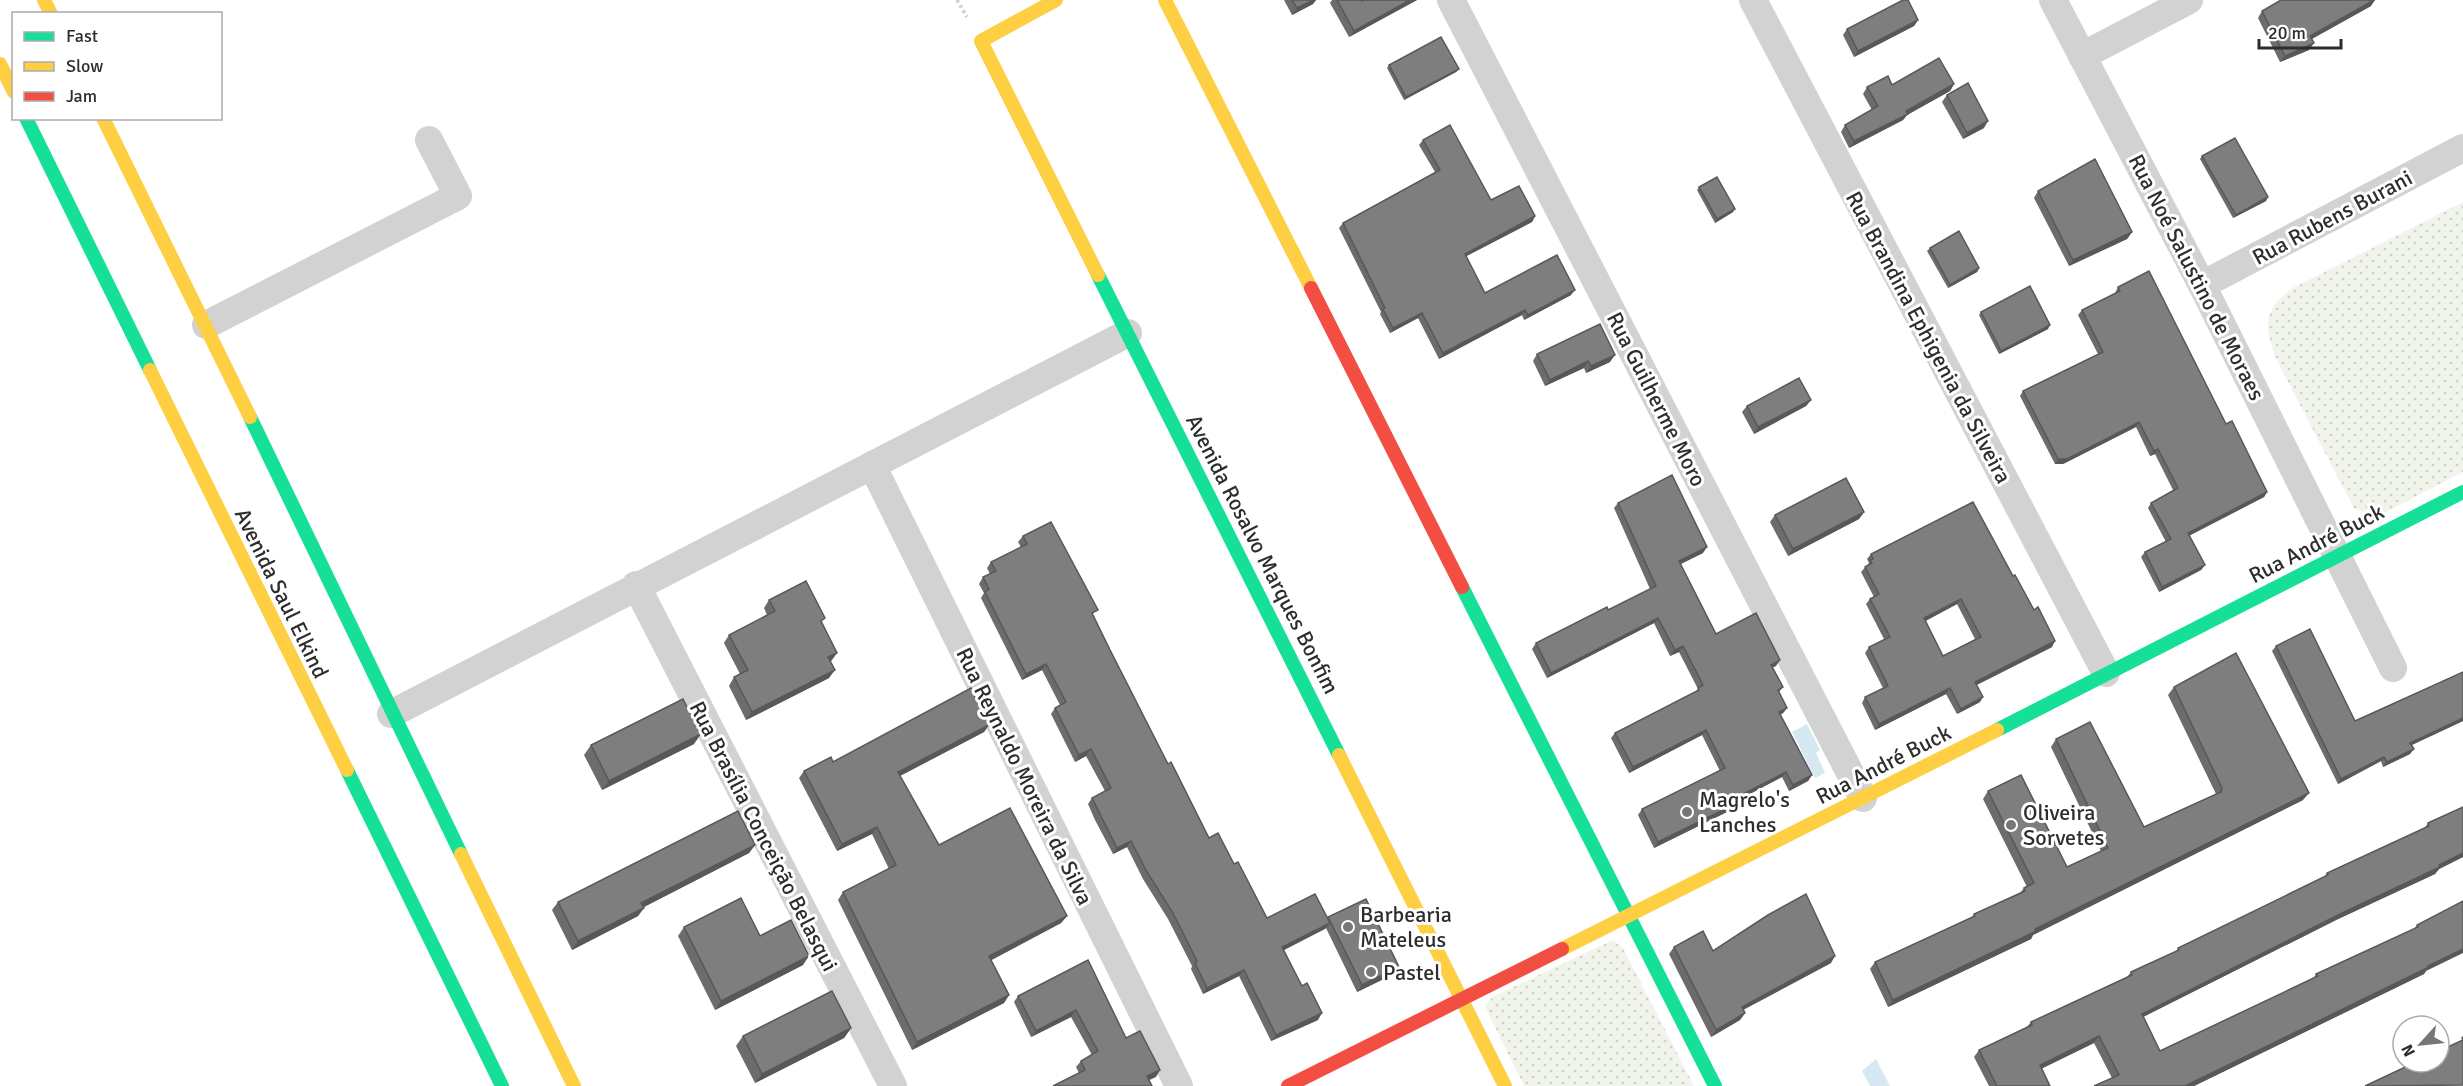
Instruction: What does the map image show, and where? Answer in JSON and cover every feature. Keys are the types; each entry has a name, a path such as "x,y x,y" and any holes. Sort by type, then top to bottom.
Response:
{"street":[{"name":"Avenida Rosalvo Marques Bonfim","path":"1056,0 981,41 1463,998 1505,1086"},
{"path":"1165,0 1715,1086"},
{"name":"Rua Guilherme Moro","path":"1451,0 1863,798"},
{"name":"Rua Brandina Ephigenia da Silveira","path":"1752,0 2106,673"},
{"name":"Rua Noé Salustino de Moraes","path":"2053,0 2202,285 2394,668"},
{"path":"2082,56 2189,0"},
{"path":"0,64 12,88"},
{"name":"Avenida Saul Elkind","path":"27,120 502,1086"},
{"name":"Avenida Saul Elkind","path":"104,120 206,325 391,714 574,1086"},
{"path":"206,325 458,196 429,140"},
{"name":"Rua Rubens Burani","path":"2202,285 2463,148"},
{"path":"391,714 636,585 1128,333"},
{"name":"Rua Reynaldo Moreira da Silva","path":"872,465 1179,1086"},
{"name":"Rua André Buck","path":"1288,1086 1863,798 2463,492"},
{"name":"Rua Brasília Conceição Belasqui","path":"636,585 893,1086"}],"shaded area":[{"path":"2463,202 2463,472 2376,517 2354,508 2275,357 2269,335 2269,318 2276,303 2293,288"},
{"path":"1807,724 1820,750 1816,753 1825,773 1815,778 1792,732"},
{"path":"1613,940 1623,948 1694,1086 1524,1086 1485,1007 1492,997"},
{"path":"1876,1059 1890,1086 1870,1086 1862,1071"}],"building":[{"path":"1292,0 1313,0 1297,8"},
{"path":"1337,0 1362,1 1410,0 1354,31"},
{"path":"1903,0 1908,0 1918,20 1858,51 1847,29"},
{"path":"2281,0 2374,0 2310,36 2314,43 2285,56 2262,11"},
{"path":"1441,37 1459,69 1406,97 1389,65"},
{"path":"1939,58 1954,84 1906,111 1908,114 1854,141 1845,125 1878,106 1867,87 1888,76 1892,85"},
{"path":"1968,83 1988,121 1967,133 1947,95"},
{"path":"1450,125 1491,200 1519,186 1535,216 1465,254 1485,293 1557,255 1575,290 1528,315 1525,310 1443,353 1422,313 1393,328 1343,223 1440,170 1423,140"},
{"path":"2235,138 2268,197 2236,215 2202,156"},
{"path":"2095,159 2132,232 2073,260 2038,191"},
{"path":"1717,177 1735,209 1717,219 1699,187"},
{"path":"1959,231 1979,268 1950,285 1930,248"},
{"path":"2149,271 2226,424 2232,421 2267,492 2188,533 2205,565 2162,587 2145,552 2171,539 2151,503 2178,488 2158,449 2154,451 2139,422 2067,459 2058,459 2023,391 2103,352 2082,310 2120,291 2118,287"},
{"path":"2030,286 2050,325 2001,351 1981,312"},
{"path":"1600,324 1615,355 1591,366 1588,361 1550,380 1537,354"},
{"path":"1799,378 1811,400 1758,427 1747,406"},
{"path":"1672,475 1707,547 1679,561 1716,634 1756,613 1780,660 1771,665 1783,687 1778,690 1787,708 1779,712 1812,775 1793,785 1786,772 1737,797 1739,802 1658,842 1642,809 1725,768 1706,730 1633,767 1615,733 1699,690 1698,688 1703,685 1683,646 1675,650 1658,618 1551,673 1536,643 1607,607 1608,610 1656,586 1618,503"},
{"path":"1846,478 1864,512 1793,549 1775,515"},
{"path":"1973,502 2013,576 2015,575 2034,610 2038,607 2055,641 1975,682 1983,697 1961,709 1950,688 1879,724 1865,697 1888,686 1869,647 1890,637 1870,599 1879,594 1865,567 1872,563 1871,554","holes":["1961,599 1981,637 1943,656 1924,618"]},
{"path":"1051,522 1098,610 1092,613 1110,650 1209,838 1218,833 1234,864 1238,862 1267,918 1315,894 1330,923 1282,947 1302,986 1307,983 1322,1013 1276,1035 1244,970 1207,988 1195,963 1197,961 1173,913 1131,841 1117,848 1092,798 1111,788 1091,749 1079,755 1055,708 1066,702 1046,664 1026,674 985,592 989,589 983,577 996,571 991,562 1027,544 1023,536"},
{"path":"806,581 825,618 821,621 837,653 828,657 835,670 752,712 734,677 748,670 729,635 775,611 769,600"},
{"path":"2310,629 2355,721 2463,672 2463,718 2410,743 2414,749 2387,762 2384,757 2341,779 2276,646"},
{"path":"2236,653 2309,793 2035,929 2036,931 1893,1000 1875,962 1975,916 1974,914 2025,891 2024,888 2034,883 1988,791 2021,775 2067,867 2108,848 2056,739 2090,722 2144,827 2221,792 2222,788 2174,687"},
{"path":"971,688 989,725 898,772 939,845 1010,808 1067,916 989,956 1009,995 917,1042 843,892 896,865 877,827 842,844 804,771 831,757 833,762"},
{"path":"683,699 701,734 609,781 591,745"},
{"path":"2463,807 2463,853 2439,865 2440,867 2340,914 2142,1014 2160,1051 2318,976 2316,974 2418,927 2417,925 2463,901 2463,949 2185,1086 2094,1086 2119,1075 2099,1036 2040,1065 2050,1086 1997,1086 1979,1050 2032,1025 2031,1022 2132,975 2131,972 2328,875 2327,873 2429,826 2428,823"},
{"path":"738,811 755,845 641,903 644,908 578,941 558,902"},
{"path":"1806,894 1835,956 1742,1007 1745,1013 1716,1030 1674,947 1703,931 1713,951 1768,915"},
{"path":"741,898 760,936 791,920 809,956 721,1001 684,927"},
{"path":"1366,899 1399,967 1362,985 1328,917"},
{"path":"1088,960 1126,1038 1140,1031 1160,1070 1147,1076 1152,1086 1053,1086 1085,1070 1081,1061 1098,1051 1076,1010 1036,1031 1018,996"},
{"path":"832,991 851,1028 762,1074 743,1036"},
{"path":"2463,1040 2463,1085 2365,1086 2391,1074 2451,1074 2451,1046"}],"traffic: fast":[{"path":"27,120 150,370"},
{"path":"1098,275 1339,755"},
{"path":"250,417 461,854"},
{"path":"1997,730 2463,492"},
{"path":"1462,587 1715,1086"},
{"path":"347,770 502,1086"}],"traffic: slow":[{"path":"44,0 50,12"},
{"path":"1056,0 981,41 1098,275"},
{"path":"1165,0 1311,288"},
{"path":"0,64 12,88"},
{"path":"104,120 250,417"},
{"path":"150,370 347,770"},
{"path":"1562,949 1997,730"},
{"path":"1339,755 1505,1086"},
{"path":"461,854 574,1086"}],"traffic: jam":[{"path":"1311,288 1462,587"},
{"path":"1288,1086 1562,949"}],"place":[{"name":"Magrelo's Lanches","path":"1687,812"},
{"name":"Oliveira Sorvetes","path":"2011,825"},
{"name":"Barbearia Mateleus","path":"1348,927"},
{"name":"Pastel","path":"1371,972"}]}
